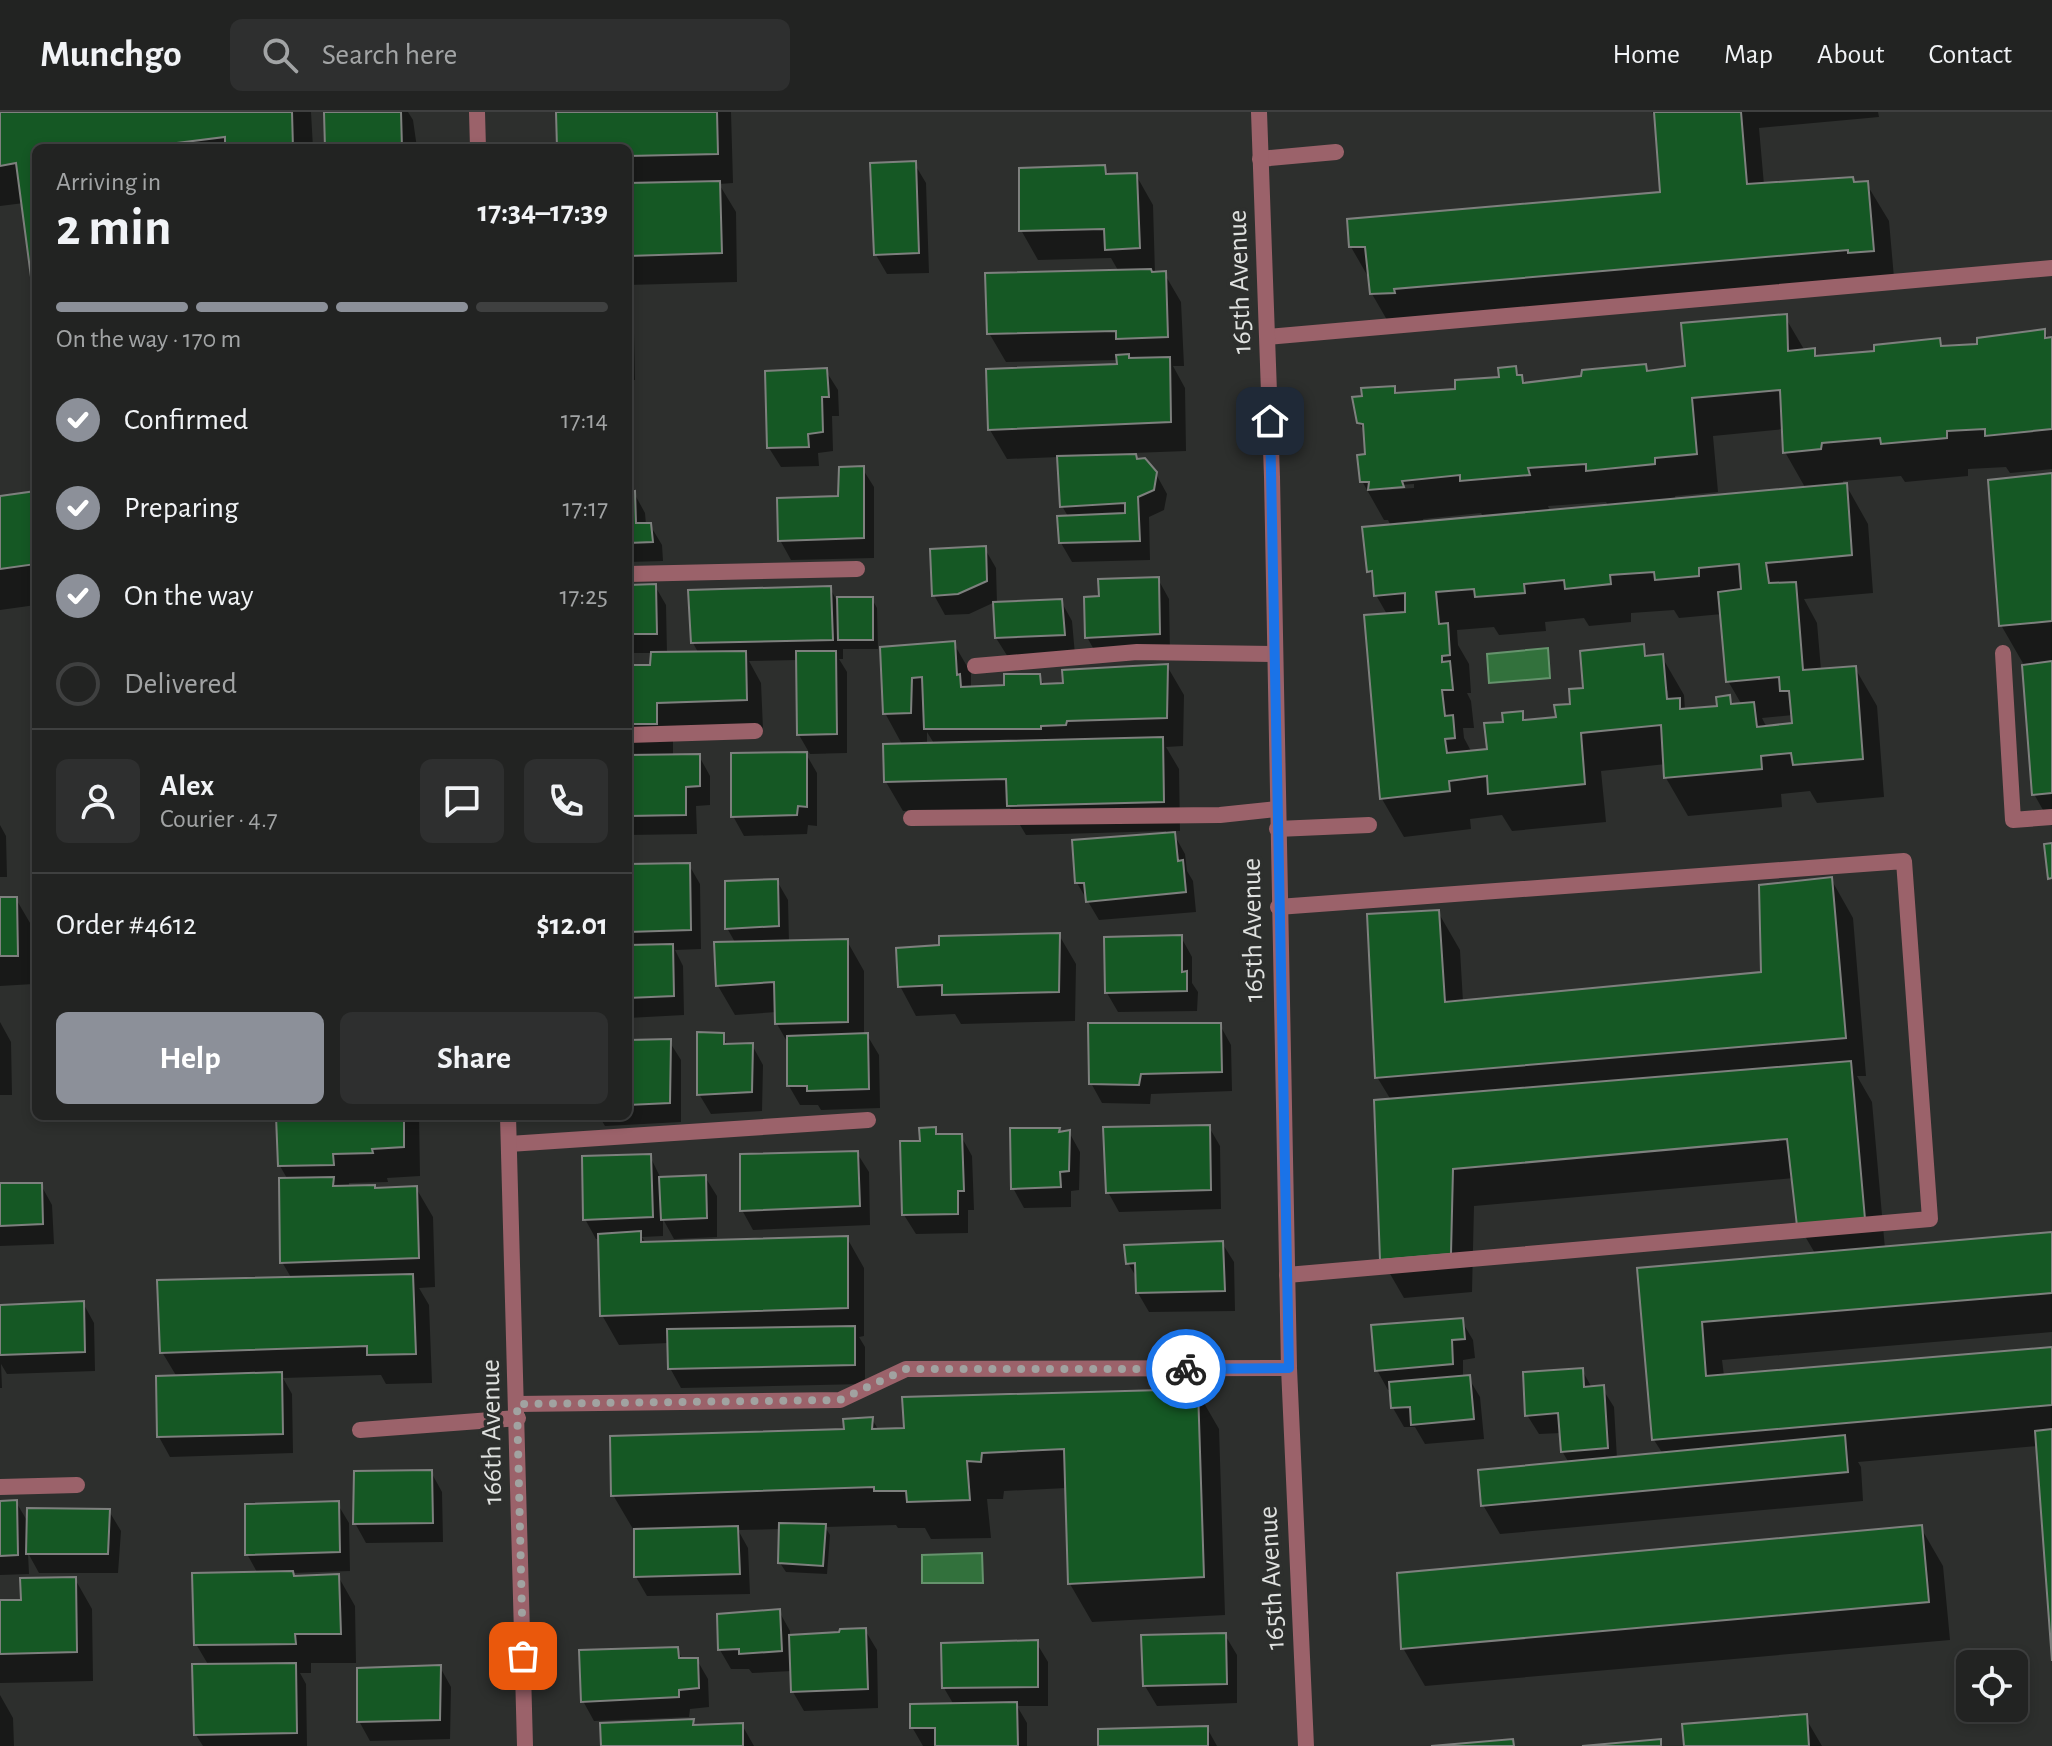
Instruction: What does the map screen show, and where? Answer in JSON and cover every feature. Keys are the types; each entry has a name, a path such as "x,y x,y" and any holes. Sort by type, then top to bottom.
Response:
{"street":[{"path":"477,112 478,144"},
{"name":"165th Avenue","path":"1259,112 1268,337 1289,1368 1306,1746"},
{"path":"1260,159 1336,152"},
{"path":"1268,337 2052,268"},
{"path":"632,574 857,569"},
{"path":"975,666 1137,652 1274,654"},
{"path":"2003,653 2013,820 2052,817"},
{"path":"632,735 755,731"},
{"path":"911,818 1220,815 1277,809"},
{"path":"1277,829 1369,825"},
{"path":"1278,907 1904,861 1930,1219 1287,1275"},
{"name":"166th Avenue","path":"508,1120 525,1746"},
{"path":"509,1144 868,1120"},
{"path":"360,1430 517,1411 840,1400 906,1369 1289,1368"},
{"path":"0,1487 77,1485"}],"shaded area":[{"path":"1548,648 1550,678 1489,683 1487,654"},
{"path":"982,1553 983,1583 922,1583 922,1555"}],"building":[{"path":"0,112 292,112 293,144 225,144 225,137 169,144 32,144 32,285 16,163 0,166"},
{"path":"324,112 401,112 402,144 325,144"},
{"path":"556,112 717,112 718,154 632,156 632,144 557,144"},
{"path":"1654,112 1741,112 1747,184 1853,177 1854,182 1868,181 1874,251 1848,253 1848,250 1394,289 1395,293 1370,294 1365,247 1349,247 1347,219 1660,192"},
{"path":"916,161 919,253 874,255 870,163"},
{"path":"1105,165 1106,174 1137,173 1140,248 1105,250 1104,229 1019,231 1019,168"},
{"path":"720,181 722,253 632,256 632,183"},
{"path":"1151,269 1152,272 1166,271 1168,337 1116,339 1116,331 987,334 985,273"},
{"path":"1787,314 1788,351 1815,348 1815,356 1874,351 1874,345 1940,338 1941,346 1977,344 1977,338 2045,329 2045,338 2052,337 2052,429 1985,436 1985,429 1947,431 1947,438 1881,444 1880,438 1822,443 1821,449 1783,453 1780,390 1692,398 1697,454 1655,458 1655,464 1586,471 1586,464 1528,468 1530,475 1460,481 1460,475 1402,481 1404,487 1368,490 1369,482 1360,482 1357,455 1365,454 1363,424 1357,423 1352,397 1362,396 1361,388 1395,386 1395,393 1455,389 1455,380 1499,377 1498,368 1516,366 1517,375 1522,375 1523,383 1581,376 1582,370 1646,364 1647,371 1685,366 1681,323"},
{"path":"1129,354 1129,358 1170,357 1171,422 988,430 986,369 1117,364 1116,355"},
{"path":"827,368 829,397 822,397 823,432 808,434 809,447 767,448 765,371"},
{"path":"1136,454 1137,459 1145,458 1157,472 1154,490 1138,497 1140,541 1059,543 1057,516 1125,513 1125,503 1060,507 1057,456"},
{"path":"864,466 864,538 778,541 777,498 838,496 839,467"},
{"path":"2052,473 2052,621 1999,626 1988,480"},
{"path":"1847,483 1852,555 1766,563 1769,583 1796,582 1803,670 1856,666 1863,759 1793,765 1791,753 1761,756 1762,769 1664,778 1661,725 1581,733 1585,784 1488,794 1487,776 1449,781 1450,791 1380,799 1364,615 1405,612 1405,593 1374,596 1372,571 1367,572 1362,527","holes":["1739,564 1741,589 1718,592 1726,682 1779,677 1780,691 1789,691 1792,723 1757,727 1754,702 1731,704 1730,695 1716,697 1717,706 1680,709 1680,698 1667,699 1663,654 1645,656 1644,644 1580,651 1583,688 1569,689 1570,704 1554,705 1556,717 1523,720 1523,711 1502,713 1503,722 1484,723 1487,749 1447,753 1445,739 1455,738 1453,715 1445,716 1442,690 1453,690 1450,661 1442,662 1442,656 1450,655 1448,623 1439,624 1436,592 1474,589 1475,597 1525,593 1524,584 1564,580 1565,589 1611,584 1610,575 1654,572 1655,580 1699,576 1699,568"]},
{"path":"632,491 635,491 636,523 651,523 653,542 632,543"},
{"path":"32,492 32,565 0,569 0,496"},
{"path":"986,546 987,581 958,594 932,596 930,549"},
{"path":"1159,577 1160,634 1085,638 1084,597 1099,596 1098,579"},
{"path":"656,584 657,634 632,634 632,585"},
{"path":"831,586 833,640 691,643 688,590"},
{"path":"837,597 873,597 873,640 838,640"},
{"path":"1062,599 1065,635 995,638 993,602"},
{"path":"955,641 957,675 960,674 961,687 1004,685 1004,674 1040,674 1041,684 1063,683 1062,670 1168,664 1167,718 1067,721 1066,725 1041,726 1041,729 924,729 922,677 912,678 911,713 883,714 880,647"},
{"path":"746,651 747,700 657,703 657,724 632,724 632,665 650,665 651,652"},
{"path":"796,651 836,651 837,734 797,735"},
{"path":"2052,661 2052,793 2032,795 2022,665"},
{"path":"1163,737 1164,802 1007,806 1006,779 884,782 883,744"},
{"path":"807,752 807,807 798,806 797,815 731,817 731,753"},
{"path":"700,754 700,786 686,787 686,815 632,816 632,755"},
{"path":"1175,832 1178,861 1183,860 1186,892 1086,902 1084,883 1075,883 1072,840"},
{"path":"2052,843 2052,878 2048,879 2044,844"},
{"path":"690,863 691,930 632,932 632,864"},
{"path":"1832,877 1846,1038 1375,1078 1367,914 1439,910 1445,1002 1761,972 1759,885"},
{"path":"778,879 779,926 725,929 725,881"},
{"path":"0,897 17,897 18,956 0,956"},
{"path":"1060,933 1059,992 942,995 942,985 898,987 896,948 939,945 939,936"},
{"path":"1182,935 1182,972 1187,971 1187,991 1105,993 1104,937"},
{"path":"848,939 848,1022 775,1024 774,982 716,986 714,942"},
{"path":"673,944 674,996 632,998 632,945"},
{"path":"1088,1023 1221,1023 1222,1072 1141,1074 1139,1085 1089,1084"},
{"path":"697,1032 724,1033 724,1044 753,1043 752,1092 697,1095"},
{"path":"868,1033 869,1089 807,1091 807,1086 787,1086 787,1036"},
{"path":"671,1039 670,1103 632,1105 632,1040"},
{"path":"1851,1061 1865,1219 1797,1226 1787,1139 1453,1169 1451,1254 1380,1260 1374,1100"},
{"path":"276,1120 404,1120 404,1147 372,1149 373,1153 333,1154 334,1165 278,1166"},
{"path":"1210,1125 1211,1190 1106,1193 1103,1127"},
{"path":"936,1127 936,1134 962,1134 964,1191 958,1191 958,1214 902,1215 900,1141 920,1141 919,1128"},
{"path":"1010,1128 1070,1130 1069,1171 1060,1172 1061,1187 1011,1189"},
{"path":"858,1151 860,1206 740,1211 740,1154"},
{"path":"651,1154 653,1217 583,1220 582,1156"},
{"path":"706,1175 707,1218 661,1220 659,1177"},
{"path":"334,1177 333,1186 417,1186 419,1258 280,1263 279,1178"},
{"path":"0,1183 42,1183 43,1224 0,1226"},
{"path":"641,1231 641,1242 848,1236 848,1308 600,1316 598,1234"},
{"path":"2052,1232 2052,1293 1702,1322 1706,1376 2052,1347 2052,1405 1652,1440 1637,1268"},
{"path":"1223,1241 1225,1291 1136,1293 1135,1263 1126,1264 1124,1245"},
{"path":"413,1274 416,1354 367,1355 367,1346 160,1353 157,1280"},
{"path":"84,1301 85,1352 0,1355 0,1305"},
{"path":"1463,1318 1465,1339 1452,1340 1453,1364 1375,1371 1371,1325"},
{"path":"855,1326 855,1365 668,1369 667,1329"},
{"path":"1583,1368 1584,1387 1604,1385 1608,1448 1561,1452 1558,1413 1525,1416 1523,1372"},
{"path":"282,1372 283,1434 157,1437 156,1376"},
{"path":"1470,1375 1474,1419 1411,1425 1410,1407 1391,1408 1389,1382"},
{"path":"1198,1389 1204,1577 1068,1584 1064,1449 982,1453 981,1462 967,1461 970,1500 907,1502 906,1491 874,1491 874,1487 611,1496 610,1436 844,1429 843,1419 873,1417 872,1429 904,1428 902,1397"},
{"path":"2052,1429 2052,1661 2035,1431"},
{"path":"1845,1435 1848,1472 1481,1506 1478,1470"},
{"path":"432,1470 433,1523 353,1524 354,1471"},
{"path":"17,1500 18,1555 0,1556 0,1501"},
{"path":"339,1501 340,1552 245,1555 245,1504"},
{"path":"27,1508 110,1509 108,1554 26,1554"},
{"path":"779,1523 826,1524 823,1566 778,1563"},
{"path":"1922,1525 1929,1602 1401,1649 1397,1573"},
{"path":"738,1526 740,1574 634,1577 634,1529"},
{"path":"293,1571 294,1576 339,1574 341,1634 295,1634 296,1644 194,1645 192,1573"},
{"path":"76,1577 77,1652 0,1654 0,1600 21,1600 20,1578"},
{"path":"780,1609 782,1651 739,1654 739,1649 718,1650 717,1614"},
{"path":"866,1628 868,1689 791,1692 789,1635"},
{"path":"1226,1633 1227,1684 1143,1686 1141,1635"},
{"path":"1038,1640 1038,1687 942,1688 941,1643"},
{"path":"678,1647 679,1658 698,1658 699,1688 679,1690 679,1697 581,1702 579,1650"},
{"path":"296,1663 297,1733 194,1735 192,1664"},
{"path":"441,1665 440,1720 357,1722 357,1668"},
{"path":"1017,1702 1018,1746 935,1746 935,1728 910,1728 910,1704"},
{"path":"1807,1714 1809,1746 1684,1746 1682,1724"},
{"path":"694,1719 693,1725 743,1723 743,1746 601,1746 600,1723"},
{"path":"1208,1726 1208,1746 1098,1746 1098,1729"},
{"path":"1513,1739 1514,1746 1431,1746"},
{"path":"1661,1739 1661,1746 1582,1746"}],"way so far":[{"path":"523,1656 517,1404 840,1400 906,1369 1186,1369"}],"route":[{"path":"1186,1369 1289,1368 1270,421"}]}
